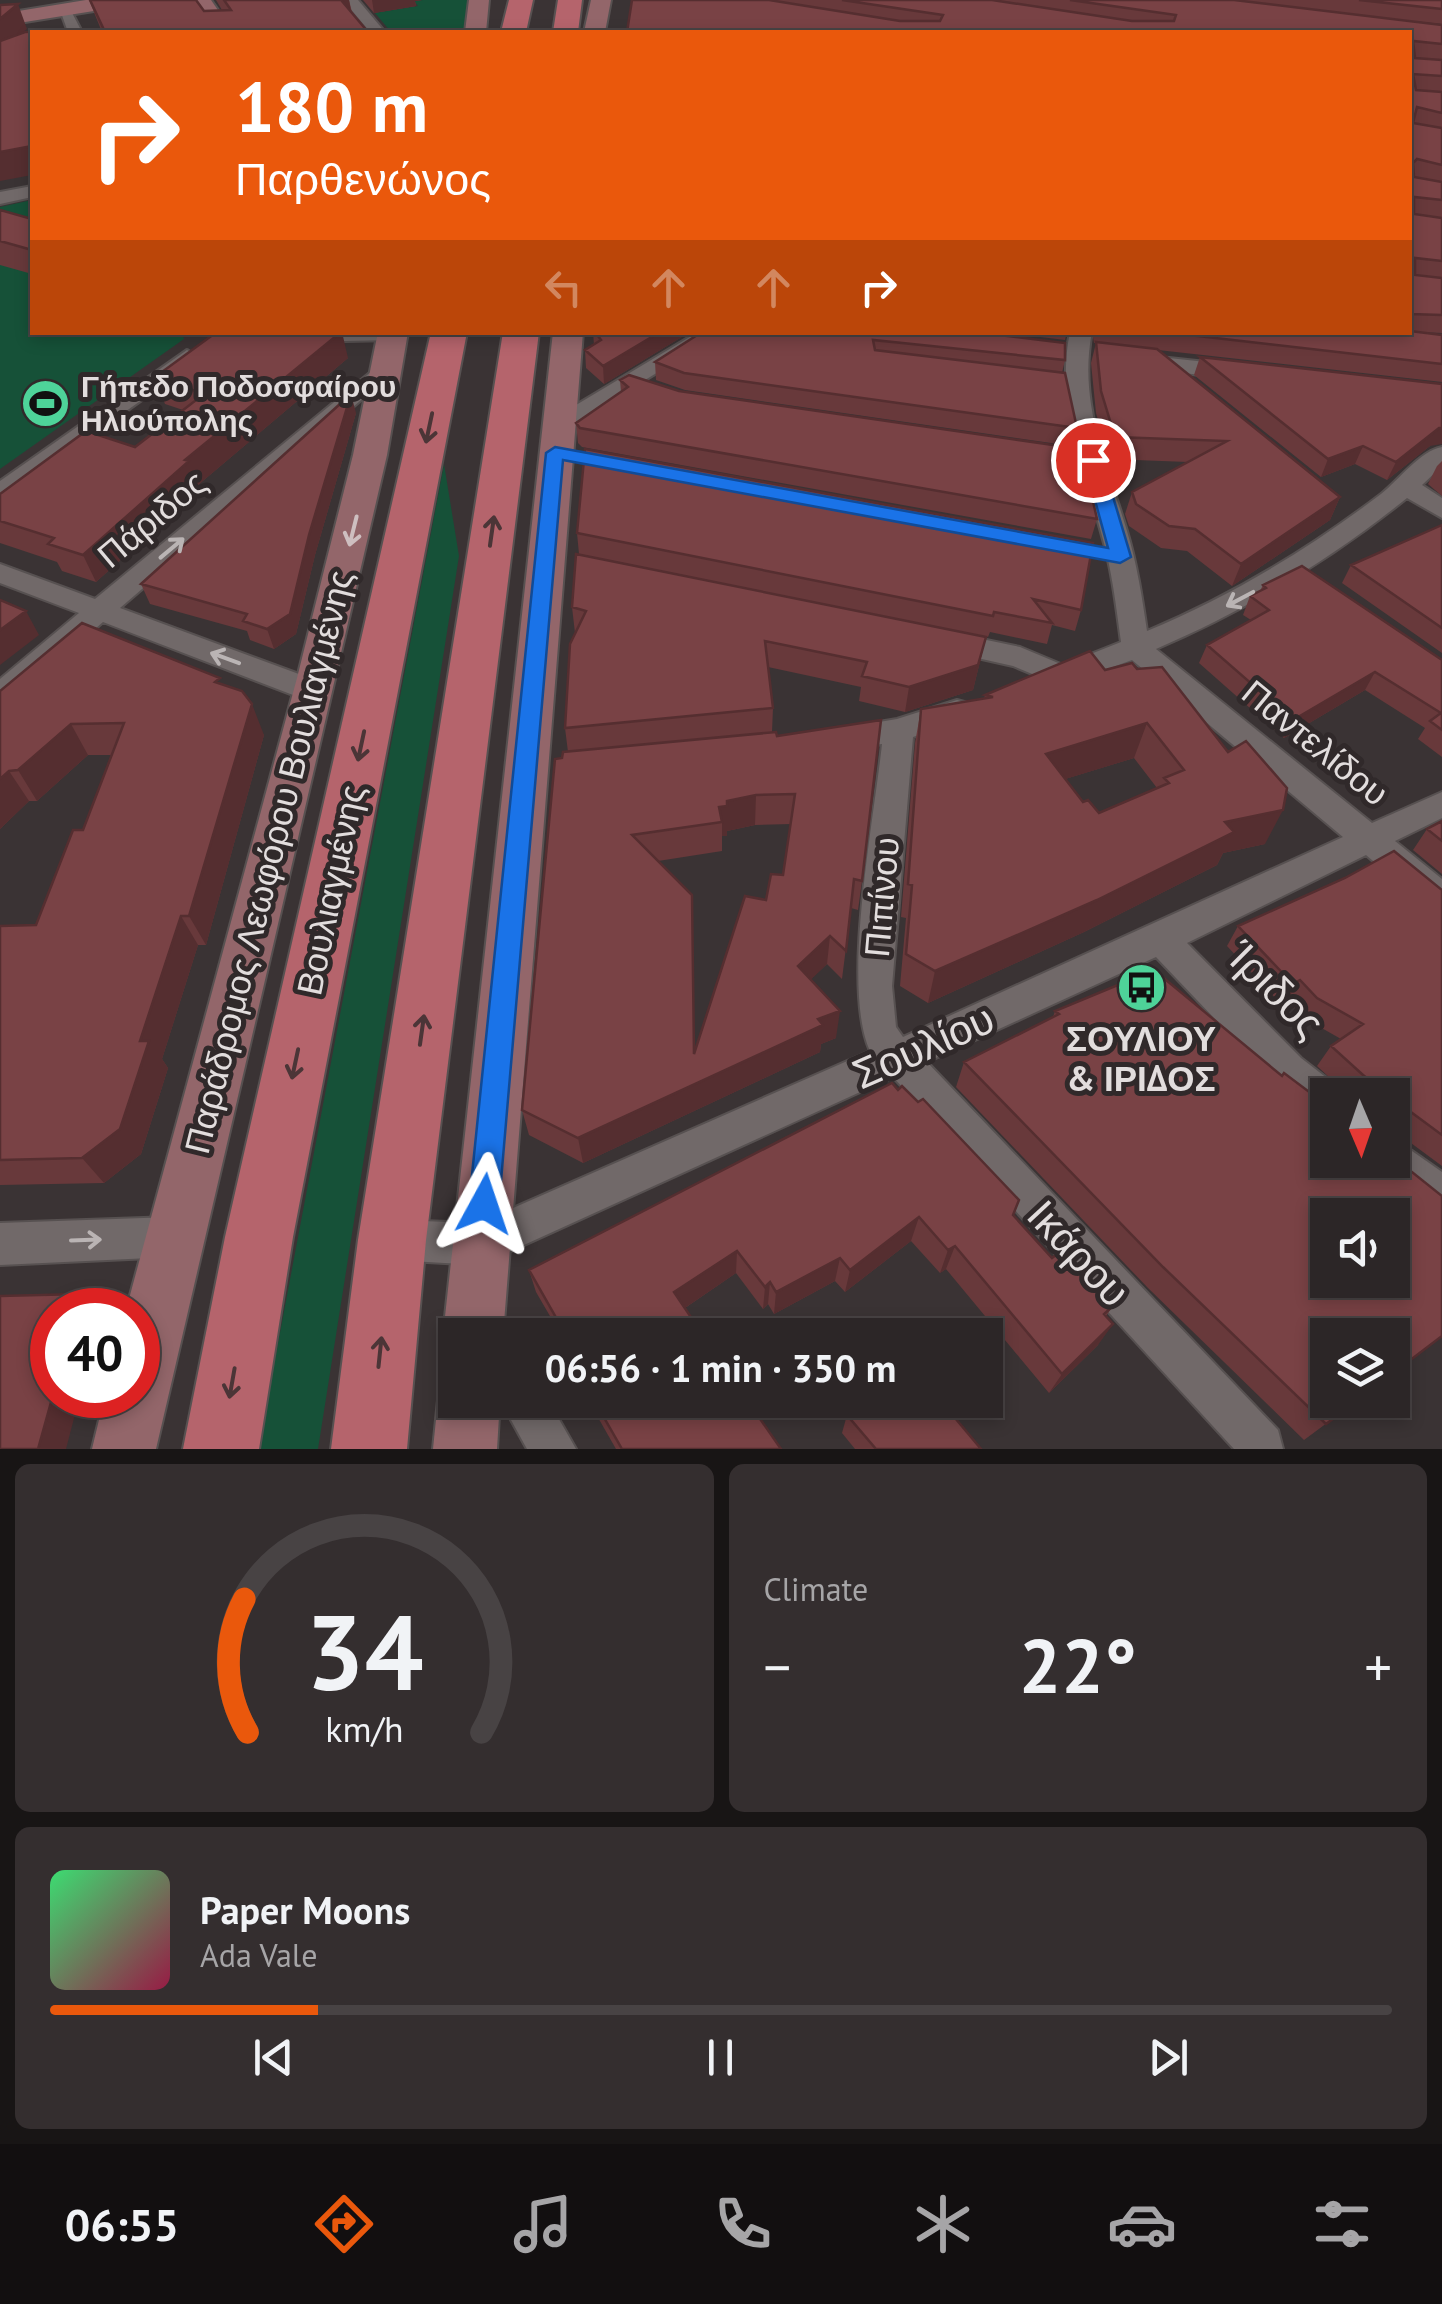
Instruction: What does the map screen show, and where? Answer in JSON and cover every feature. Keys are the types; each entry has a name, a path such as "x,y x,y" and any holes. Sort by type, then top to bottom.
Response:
{"main road":[{"path":"514,30 521,0"},
{"path":"566,30 570,0"},
{"name":"Βουλιαγμένης","path":"220,1449 258,1236 448,335"},
{"path":"369,1449 392,1240 521,335"}],"street":[{"path":"0,16 68,11 125,0"},
{"path":"202,0 223,30"},
{"path":"350,0 376,30"},
{"path":"476,30 478,0"},
{"path":"595,30 601,0"},
{"path":"51,30 68,11"},
{"path":"0,198 30,192"},
{"path":"477,1318 480,1244 544,769 568,335"},
{"path":"562,444 631,383 709,335"},
{"path":"273,336 392,343"},
{"path":"0,493 213,338"},
{"name":"Πάριδος","path":"0,695 98,612 392,343"},
{"name":"Παράδρομος Λεωφόρου Βουλιαγμένης","path":"160,1290 316,692 372,456 392,343"},
{"path":"1136,648 1083,458 1069,346 1117,359 1251,374"},
{"path":"1161,364 1187,389"},
{"path":"631,383 664,394"},
{"path":"1025,688 1136,648 1305,575 1351,520 1408,487 1441,454"},
{"path":"1408,487 1442,510"},
{"path":"0,573 316,692"},
{"path":"925,637 1020,657 1061,676"},
{"name":"Παντελίδου","path":"1136,648 1442,899"},
{"path":"821,741 898,730 988,700"},
{"name":"Πιπίνου","path":"898,730 874,999 878,1027 899,1057"},
{"name":"Σουλίου","path":"392,1240 480,1244 1161,939 1442,804"},
{"name":"Ίριδος","path":"1161,939 1268,1051 1310,1087"},
{"name":"Ικάρου","path":"899,1057 1262,1446"},
{"path":"1410,1171 1442,1197"},
{"path":"0,1244 172,1237"},
{"name":"Παράδρομος Λεωφόρου Βουλιαγμένης","path":"124,1449 131,1418"},
{"path":"465,1449 468,1418"},
{"path":"533,1418 553,1449"}],"green space":[{"path":"471,0 464,30 389,30 375,13 418,6 414,1"},
{"name":"Γήπεδο Ποδοσφαίρου Ηλιούπολης","path":"30,200 30,335 183,335 184,339 0,469 0,207"},
{"path":"444,464 459,556 318,1449 258,1449"}],"building":[{"path":"90,0 196,0 204,11 231,10 224,0 341,0 366,30 104,30"},
{"path":"632,0 769,0 900,21 940,21 943,15 842,0 992,0 1132,21 1174,21 1176,15 1070,0 1234,0 1442,25 1442,44 1413,41 1415,58 1442,60 1442,76 1413,74 1416,90 1442,92 1442,113 1417,107 1413,123 1442,128 1442,165 1417,159 1413,163 1414,177 1442,182 1442,200 1414,197 1414,214 1442,218 1442,261 1415,258 1415,275 1442,278 1442,315 1412,314 1412,30 627,30"},
{"path":"1359,0 1442,0 1442,9"},
{"path":"18,4 0,19 0,5"},
{"path":"30,32 30,146 0,152 0,41"},
{"path":"0,210 30,218 30,249 0,241"},
{"path":"1412,331 1442,335 1442,364 1189,335 1412,335"},
{"path":"213,335 337,335 185,460 189,461 83,555 48,544 54,538 0,521 0,494 86,431 135,447 204,394 155,377"},
{"path":"597,335 655,335 603,366 585,350 601,340"},
{"path":"697,335 999,335 1065,343 1065,360 873,340 875,350 1065,373 1077,428 684,373 655,362"},
{"path":"1096,342 1157,349 1340,497 1241,564 1195,529 1169,526 1136,504 1132,492 1227,441 1115,437 1101,391"},
{"path":"1200,357 1442,384 1442,428 1396,462 1363,446 1328,459"},
{"path":"629,375 679,391 1081,449 1097,519 580,428 576,423 628,387 620,380"},
{"path":"351,394 290,614 267,629 243,621 247,614 141,584"},
{"path":"585,449 1093,543 1081,610 1033,599 1052,623 994,612 993,616 577,533"},
{"path":"1442,525 1442,628 1351,565"},
{"path":"576,554 986,637 978,665 909,687 862,676 867,662 765,641 773,708 565,728 570,644 586,611 572,607"},
{"path":"1302,566 1442,660 1442,730 1430,721 1441,713 1375,672 1293,720 1207,645 1269,610 1250,596 1266,588 1263,585"},
{"path":"0,600 26,611 0,630"},
{"path":"82,623 220,678 215,682 242,691 252,704 189,916 181,916 140,1041 149,1041 120,1129 82,1158 0,1160 0,926 36,925 73,830 83,830 124,723 71,724 18,770 9,771 0,779 0,691"},
{"path":"1090,651 1105,670 1132,663 1137,669 1162,667 1228,752 1246,741 1287,788 1283,810 1225,822 1234,832 1097,900 935,971 906,954 921,709 993,697 985,695","holes":["1147,723 1184,770 1164,778 1169,783 1099,813 1088,800 1083,802 1046,754"]},
{"path":"881,720 862,881 854,879 846,951 830,936 798,966 840,1011 818,1019 823,1025 578,1138 522,1110 555,759 562,758 563,752 776,732 777,736","holes":["795,794 783,875 771,874 766,900 745,896 694,1054 692,895 632,835 722,822 719,807 727,806 727,801"]},
{"path":"1442,821 1442,841 1427,829"},
{"path":"1394,851 1442,890 1442,1135 1410,1111 1410,1078 1367,1078 1331,1046 1363,1024 1317,998 1300,980 1293,984 1238,926 1345,878"},
{"path":"1154,970 1282,1076 1284,1073 1310,1092 1310,1178 1410,1178 1410,1170 1442,1196 1442,1336 1410,1360 1410,1318 1310,1318 1310,1409 1163,1267 964,1062 1059,1014 1055,1011"},
{"path":"892,1083 898,1090 902,1086 918,1102 923,1099 1019,1200 1013,1215 1052,1258 1061,1251 1113,1306 1104,1314 1113,1324 1062,1374 955,1246 948,1250 919,1217 850,1270 840,1258 776,1292 770,1282 765,1287 737,1251 674,1292 692,1318 556,1318 529,1270"},
{"path":"30,1295 30,1418 47,1418 38,1449 0,1449 0,1296"},
{"path":"604,1418 759,1418 781,1449 622,1449"},
{"path":"850,1418 955,1418 981,1449 876,1449"}],"place":[{"name":"Γήπεδο Ποδοσφαίρου Ηλιούπολης","path":"46,404"},
{"name":"ΣΟΥΛΙΟΥ & ΙΡΙΔΟΣ","path":"1141,987"}],"route":[{"path":"484,1204 555,453 1120,557 1093,460"}]}
